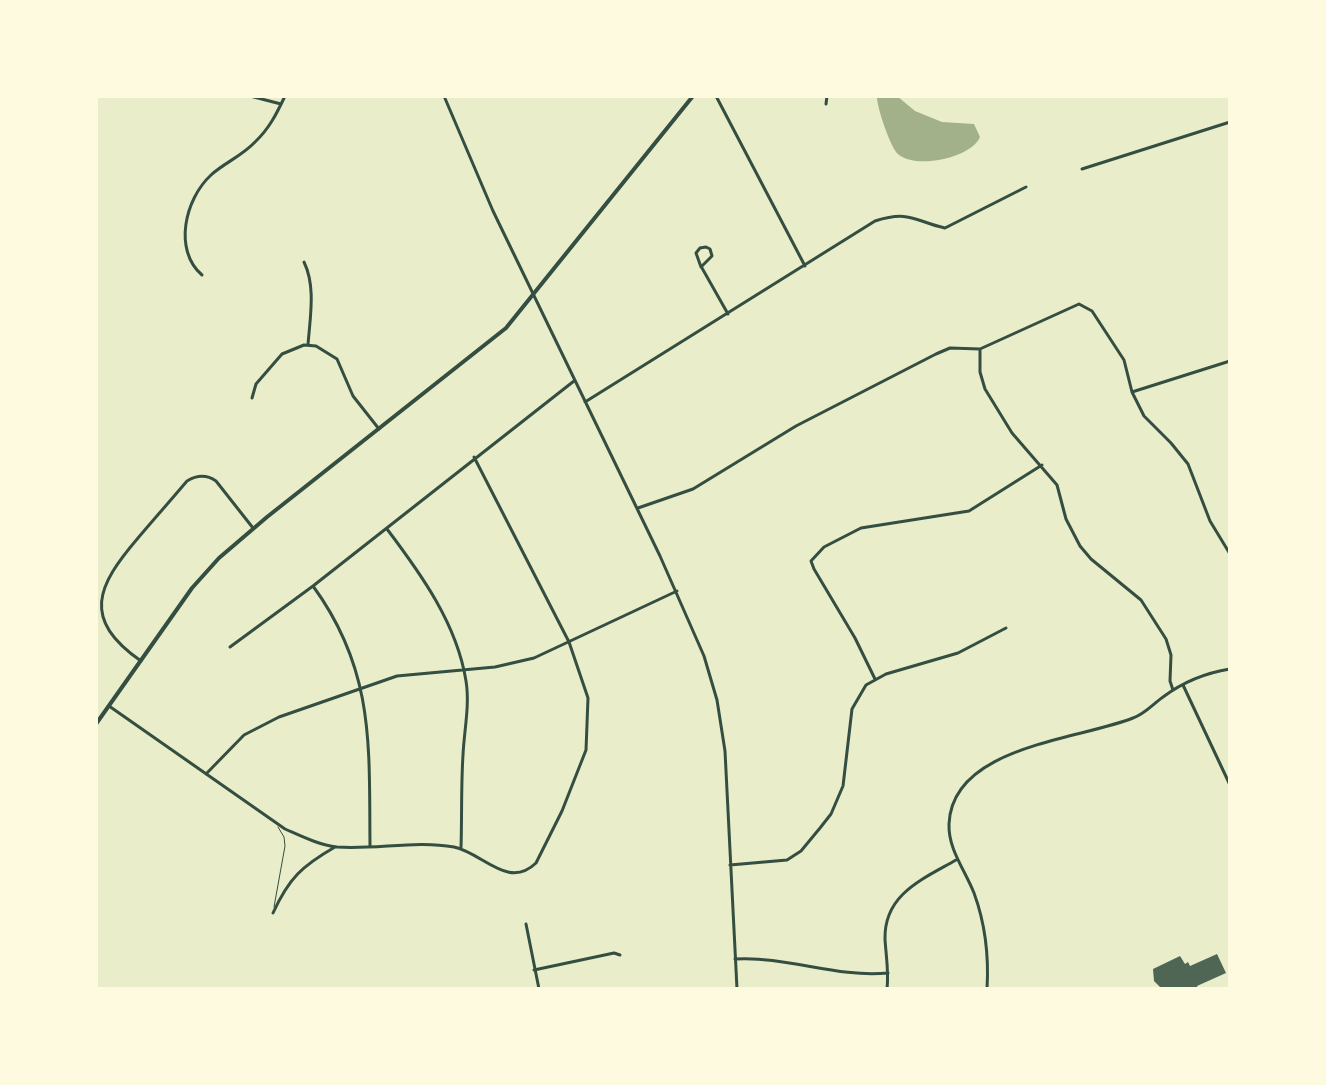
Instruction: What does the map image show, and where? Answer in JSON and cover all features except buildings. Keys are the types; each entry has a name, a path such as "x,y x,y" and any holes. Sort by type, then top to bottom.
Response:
{"main road":[{"path":"96,724 192,588 219,558 488,344 532,297 693,96"}],"street":[{"path":"250,96 281,104"},
{"path":"202,275 193,268 186,241 186,225 193,201 214,172 262,136 285,96"},
{"path":"444,96 532,297 638,508 704,656 719,713 725,758 737,989"},
{"path":"716,96 805,266"},
{"path":"826,104 827,96"},
{"path":"1082,169 1230,122"},
{"path":"585,402 875,221 906,215 945,228 1026,187"},
{"path":"701,267 712,256 710,249 700,248 696,253 701,267 728,314"},
{"path":"304,262 312,295 308,345"},
{"path":"638,508 693,489 796,426 936,354 950,348 980,349 1069,306 1085,305 1097,317 1124,360 1132,392 1144,416 1188,464 1210,521 1230,554"},
{"path":"252,398 256,384 276,359 289,350 308,345 320,348 337,359 353,396 379,429"},
{"path":"980,349 980,372 985,389 1012,433 1057,485 1066,519 1080,546 1091,559 1141,600 1166,639 1171,655 1170,681 1173,690"},
{"path":"1132,392 1230,361"},
{"path":"230,647 387,529 474,457 574,381"},
{"path":"109,706 274,821 308,840 335,847 443,846 461,849 508,873 525,872 536,863 586,750 588,698 569,642 474,457"},
{"path":"875,679 814,568 813,557 834,541 873,525 946,517 969,511 1042,465"},
{"path":"141,661 115,640 103,615 102,599 106,583 120,559 187,481 198,476 216,481 253,528"},
{"path":"387,529 430,591 464,669 467,701 462,758 461,849"},
{"path":"313,586 327,604 349,647 361,688 368,726 370,846"},
{"path":"206,774 244,735 261,725 397,676 495,667 534,658 677,591"},
{"path":"730,865 771,864 791,859 825,821 843,786 854,704 860,693 875,679 958,653 1006,628"},
{"path":"987,989 983,923 949,836 949,821 957,794 970,776 1049,741 1135,718 1173,690 1201,676 1230,669"},
{"path":"1183,685 1230,785"},
{"path":"273,913 298,871 335,847"},
{"path":"887,989 886,929 893,905 911,885 958,859"},
{"path":"526,924 539,989"},
{"path":"534,970 614,953 620,955"},
{"path":"735,959 771,959 856,975 888,973"}],"lane":[{"path":"273,913 285,846 284,837 274,821"}],"shaded area":[{"path":"877,96 897,96 915,111 942,122 974,124 980,137 966,151 955,156 931,161 908,159 899,155 892,145"}]}
